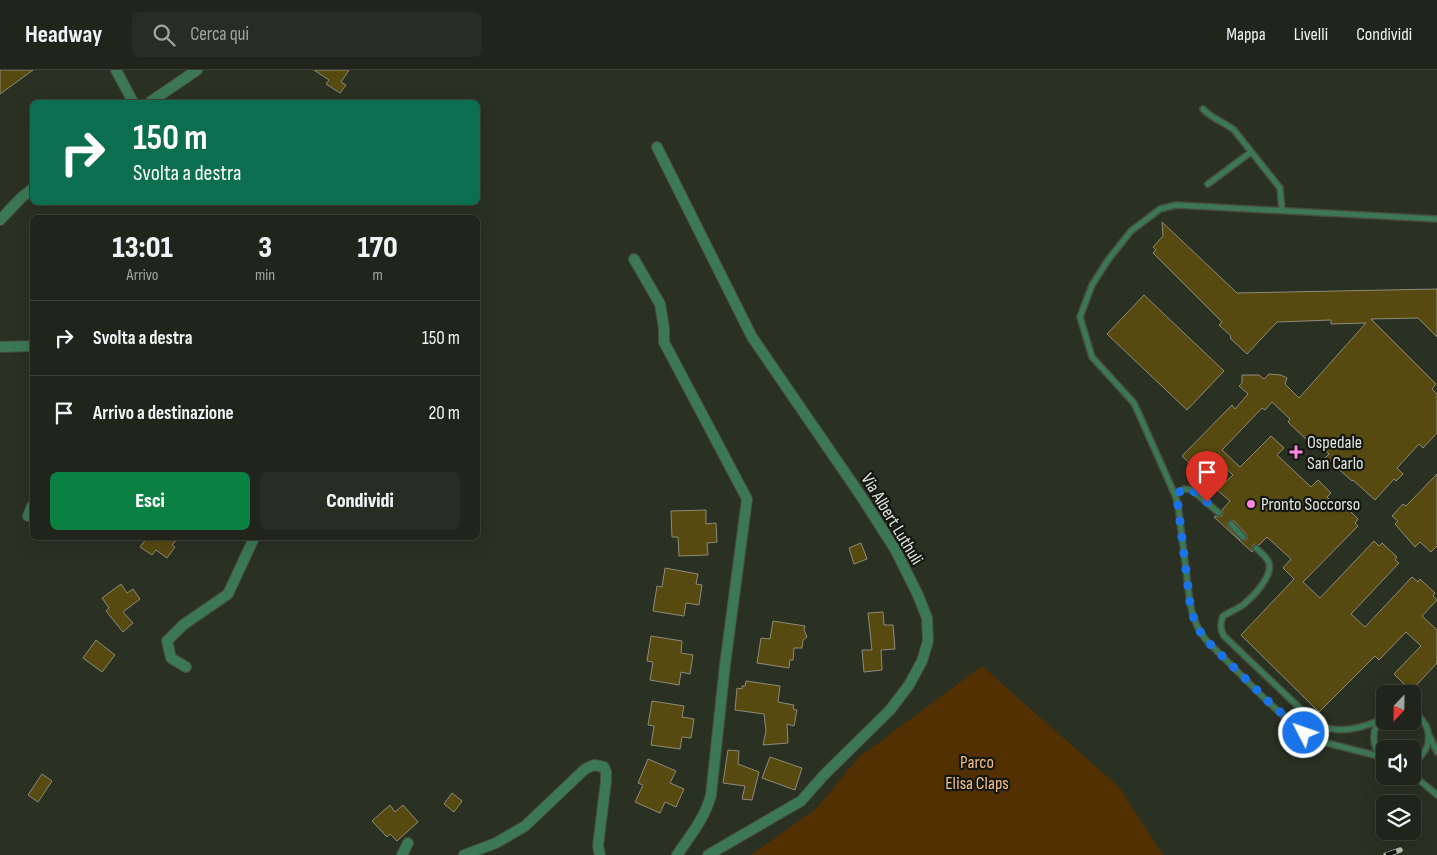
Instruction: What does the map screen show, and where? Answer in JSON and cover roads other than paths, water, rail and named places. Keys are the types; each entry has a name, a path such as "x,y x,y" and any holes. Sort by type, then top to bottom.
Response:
{"street":[{"path":"116,70 132,100"},
{"path":"153,100 197,70"},
{"name":"Via Albert Luthuli","path":"657,147 752,337 895,549 918,595 927,618 928,641 922,661 909,685 890,710 824,775 802,801 708,855"},
{"path":"0,220 30,191"},
{"path":"634,259 660,304 664,342 747,499 725,665 711,795 703,817 677,855"},
{"path":"0,347 30,346"},
{"path":"186,667 171,658 168,642 184,626 228,594 253,540"},
{"path":"464,855 496,843 525,826 585,769 594,765 604,767 606,772 598,846 600,855"},
{"path":"402,855 408,842"}],"lane":[{"path":"1203,109 1215,119 1225,122 1234,130 1280,188 1282,210"},
{"path":"1208,184 1251,152"},
{"path":"1376,756 1327,743 1304,733 1270,703 1206,640 1199,630 1190,603 1178,505 1175,495 1134,403 1092,357 1080,317 1092,285 1108,260 1131,231 1160,209 1176,205 1437,219"},
{"path":"1175,495 1184,489 1192,490 1219,513"},
{"path":"1231,524 1243,536"},
{"path":"1256,548 1268,561 1270,570 1253,596 1242,606 1223,616 1220,630 1224,636 1319,725 1333,729 1352,729 1376,722"},
{"path":"1421,717 1426,723 1437,752"},
{"path":"1376,728 1374,732 1376,748"},
{"path":"1421,757 1426,751 1430,737"},
{"path":"1421,782 1437,795"}],"railway":[{"path":"1386,855 1400,850"}],"place":[{"name":"Ospedale San Carlo","path":"1296,452"},
{"name":"Pronto Soccorso","path":"1251,504"}],"park label":[{"name":"Parco Elisa Claps","path":"977,772"}]}
